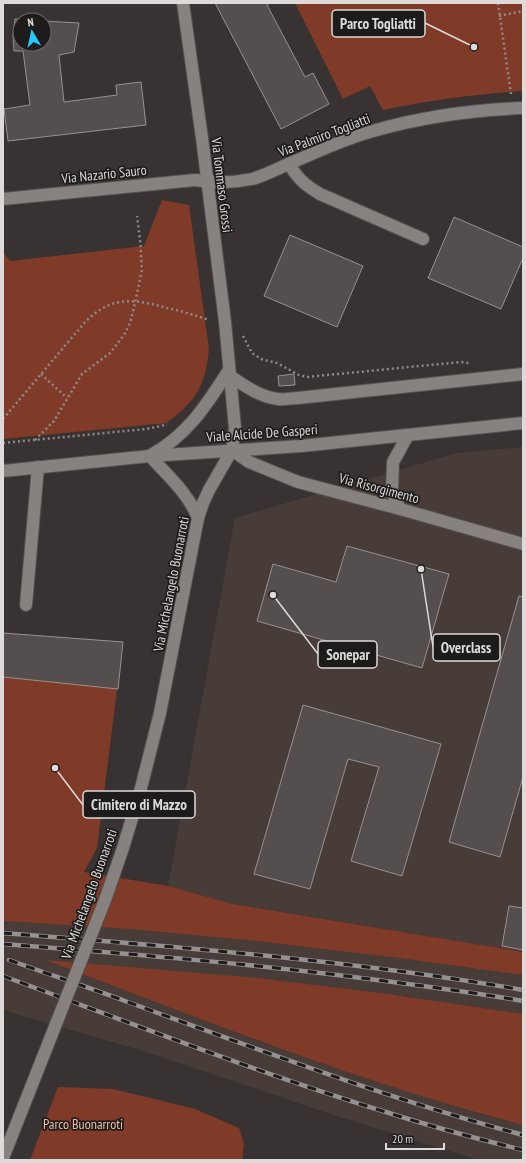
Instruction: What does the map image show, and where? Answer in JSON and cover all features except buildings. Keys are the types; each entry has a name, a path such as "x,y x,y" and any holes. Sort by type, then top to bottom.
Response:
{"street":[{"name":"Via Tommaso Grossi","path":"183,3 225,322 235,428 232,450"},
{"name":"Via Palmiro Togliatti","path":"207,182 230,182 253,179 336,143 408,122 454,114 523,108"},
{"path":"289,164 296,176 308,187 320,194 423,239"},
{"name":"Via Nazario Sauro","path":"3,199 194,180 207,182"},
{"path":"198,518 191,503 182,490 150,456 160,450 194,421 230,373 246,387 263,396 278,399 313,397 523,374"},
{"name":"Viale Alcide De Gasperi","path":"3,471 150,456 301,446 523,424"},
{"path":"400,509 392,491 393,462 408,435"},
{"name":"Via Risorgimento","path":"232,450 249,462 298,482 523,544"},
{"name":"Via Michelangelo Buonarroti","path":"3,1158 108,892 123,848 142,788 160,713 198,518 209,490 232,450"},
{"path":"26,605 38,467"}],"path":[{"path":"498,3 511,94"},
{"path":"499,16 523,11"},
{"path":"35,440 54,421 82,374 110,353 124,335 130,323 142,270 137,216"},
{"path":"4,418 86,321 98,311 110,304 123,301 144,302 195,315 214,323"},
{"path":"209,320 210,326"},
{"path":"242,331 243,337 252,352 260,359 277,363 299,375 307,377 461,362 473,364"},
{"path":"41,374 67,398"},
{"path":"3,443 146,429 169,423"}],"shaded area":[{"path":"523,447 523,952 233,904 168,886 235,518 457,453"},
{"path":"3,921 130,929 256,941 399,958 523,975 523,1014 388,994 258,978 47,961 260,1042 367,1079 486,1116 523,1125 523,1160 479,1160 346,1119 143,1051 3,1010"}],"green space":[{"path":"295,3 523,3 523,91 453,98 383,110 370,86 343,99"},
{"path":"162,200 189,205 209,349 205,373 198,392 177,415 166,423 3,439 3,252 10,261 144,246"},
{"path":"3,633 123,642 97,848 84,872 168,886 233,904 523,952 523,975 399,958 256,941 130,929 3,921"},
{"path":"45,960 258,978 388,994 523,1014 523,1125 402,1090 342,1070 223,1028"},
{"name":"Parco Buonarroti","path":"58,1087 113,1089 195,1109 239,1128 244,1144 242,1160 30,1160"}],"railway":[{"path":"3,933 199,949 329,962 394,970 523,990"},
{"path":"3,944 290,969 523,1001"},
{"path":"9,960 273,1055 422,1106 523,1135"},
{"path":"3,976 195,1047 340,1098 422,1123 523,1150"}],"place":[{"name":"Parco Togliatti","path":"474,47"},
{"name":"Overclass","path":"421,569"},
{"name":"Sonepar","path":"273,595"},
{"name":"Cimitero di Mazzo","path":"55,768"}]}
